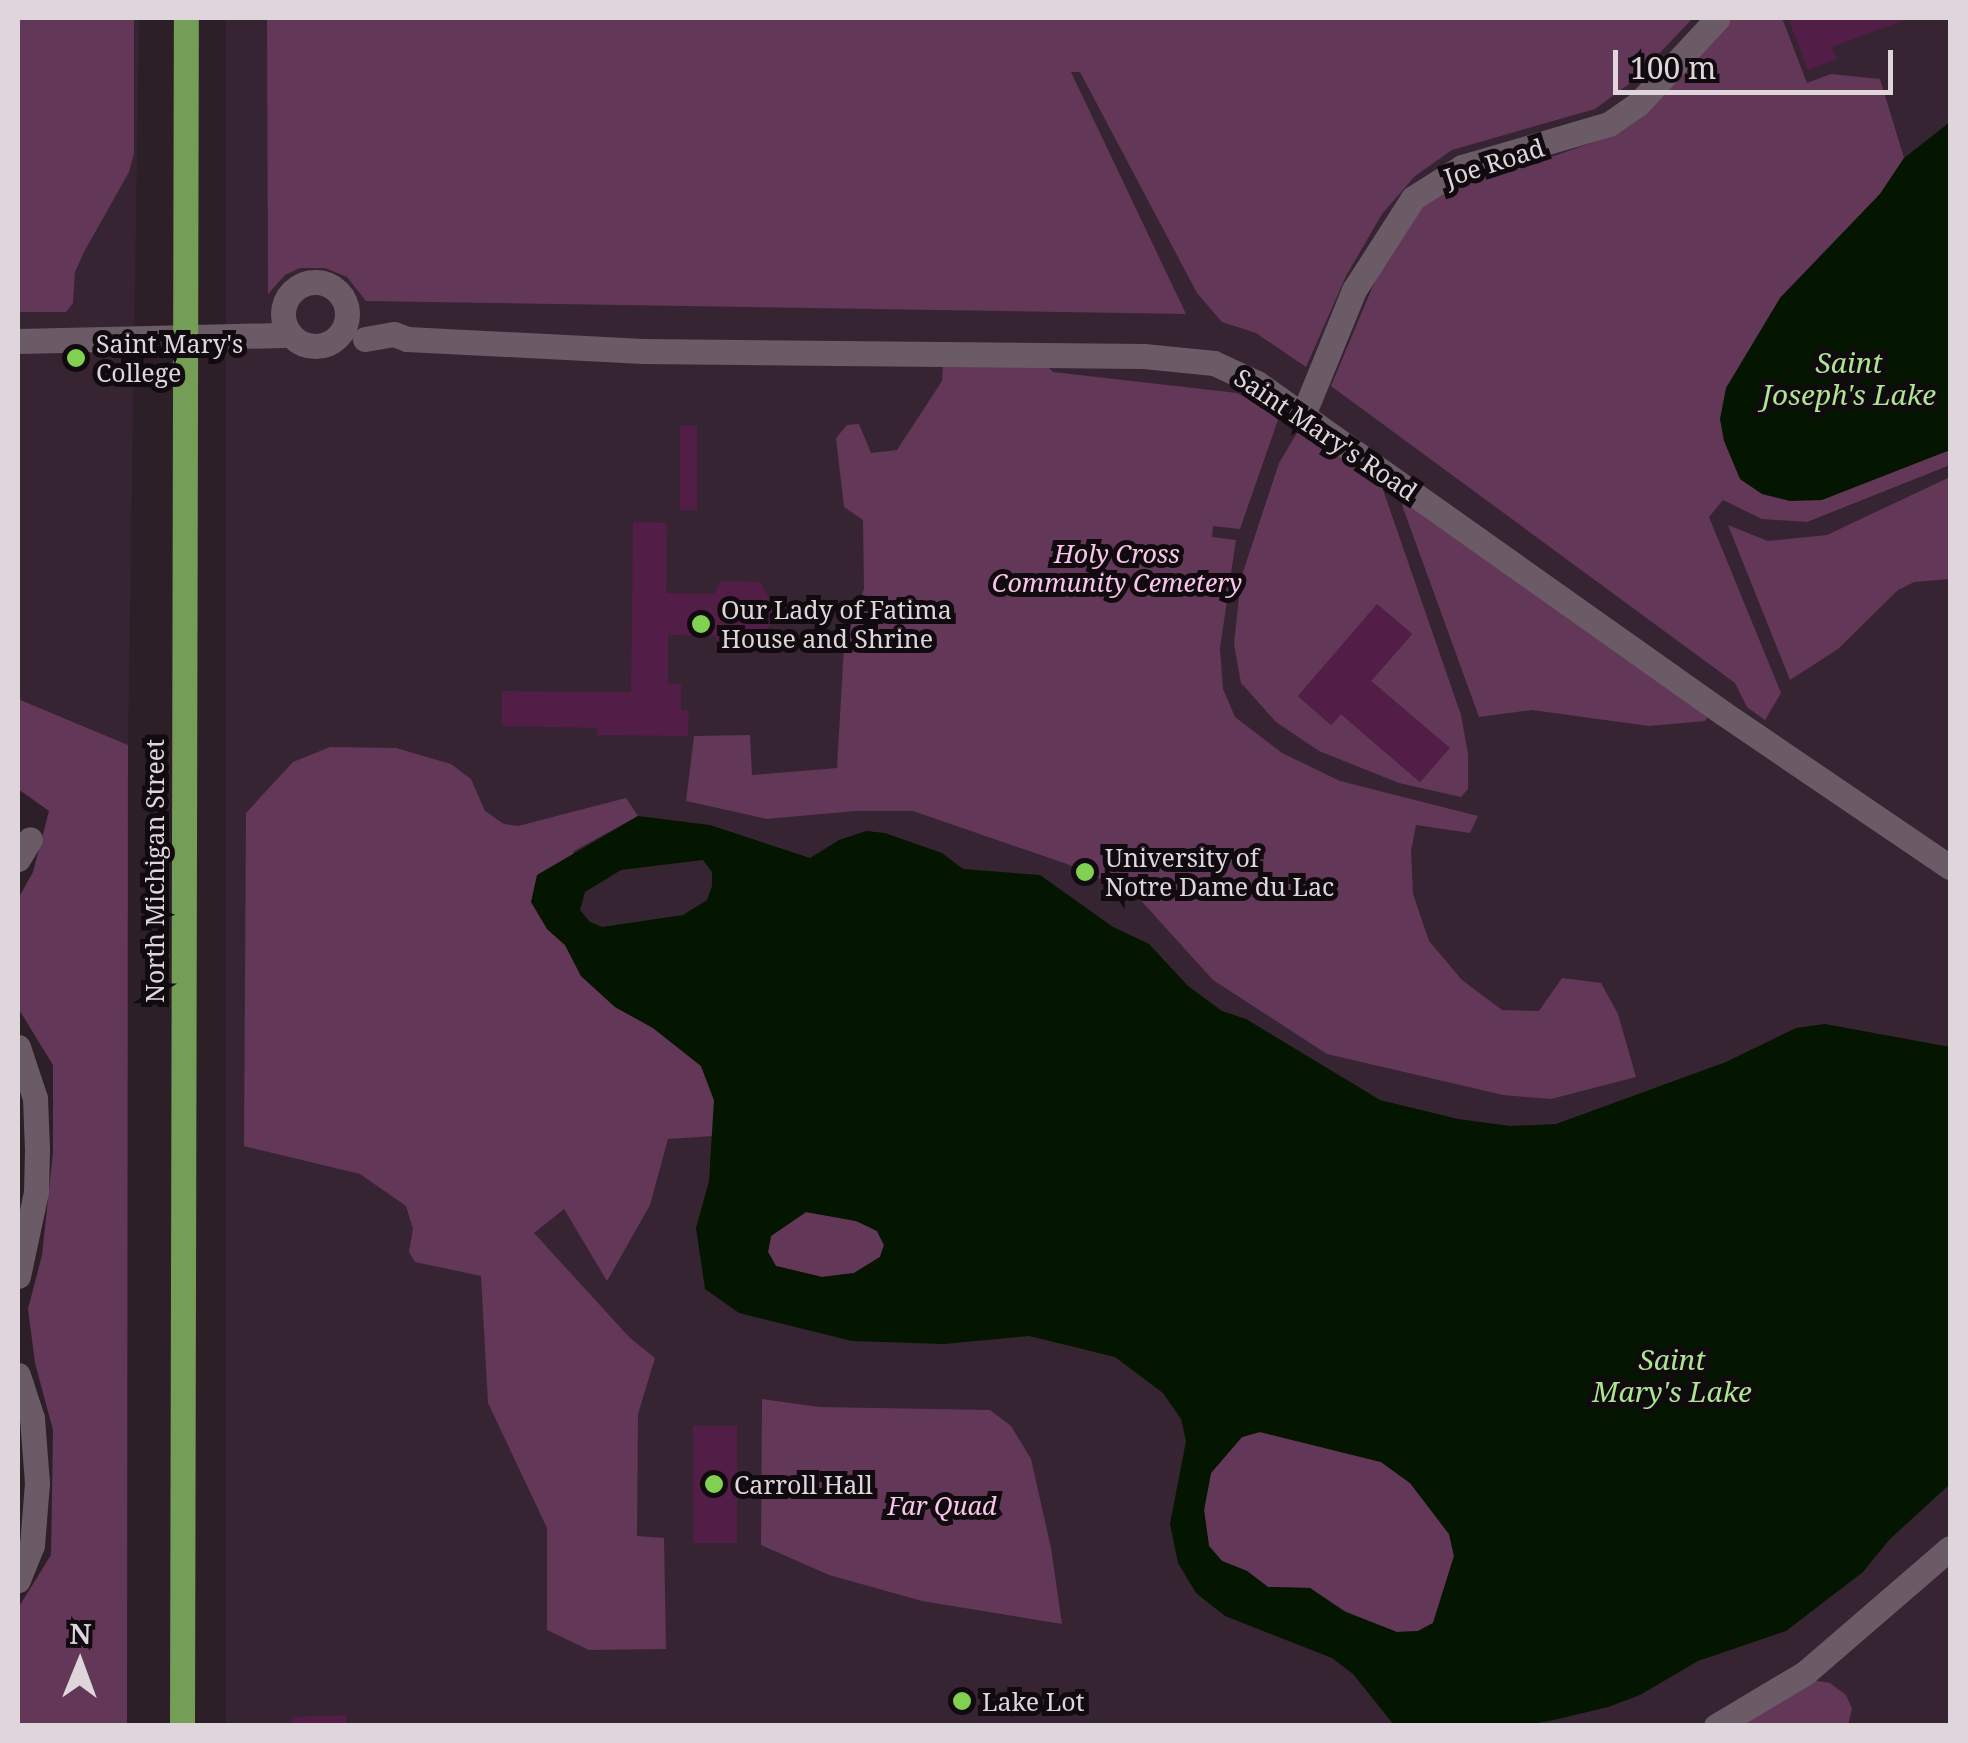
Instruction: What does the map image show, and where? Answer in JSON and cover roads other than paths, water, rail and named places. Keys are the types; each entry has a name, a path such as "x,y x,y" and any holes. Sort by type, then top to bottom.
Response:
{"main road":[{"name":"North Michigan Street","path":"182,1726 186,18"}],"street":[{"name":"Joe Road","path":"1303,415 1354,290 1412,198 1462,166 1609,124 1638,104 1718,18"},
{"path":"290,335 284,306 295,289 315,282 342,297 346,317 338,336"},
{"name":"Saint Mary's Road","path":"18,341 290,335 308,346 338,336 393,346 407,339 642,350 1144,356 1214,363 1234,369 1303,415 1723,713 1950,868"},
{"path":"18,1047 35,1098 38,1149 36,1192 18,1276"},
{"path":"18,1375 32,1418 37,1466 32,1544 18,1580"},
{"path":"1716,1726 1805,1673 1950,1548"}],"water":[{"name":"Saint Joseph's Lake","path":"1950,122 1950,450 1822,500 1790,501 1762,494 1740,479 1724,441 1720,419 1726,388 1780,298 1880,194 1904,158"},
{"name":"Saint Mary's Lake","path":"638,816 710,825 810,858 839,840 866,831 885,833 942,853 963,869 1040,875 1113,927 1149,944 1188,986 1222,1011 1246,1019 1380,1100 1458,1119 1510,1126 1556,1124 1726,1062 1796,1028 1825,1024 1950,1047 1950,1484 1889,1540 1863,1572 1786,1631 1698,1661 1640,1695 1608,1707 1520,1726 1394,1725 1353,1674 1332,1658 1225,1616 1196,1593 1178,1563 1170,1524 1186,1441 1181,1419 1163,1393 1115,1357 1029,1336 944,1344 852,1341 739,1313 705,1289 696,1228 709,1181 714,1100 701,1066 653,1028 615,1007 581,976 565,945 547,929 531,902 537,875","holes":["703,860 712,872 707,900 683,915 602,927 590,922 580,910 585,892 621,870","806,1212 856,1221 877,1231 884,1245 880,1257 854,1273 822,1277 776,1266 768,1252 771,1236","1260,1432 1381,1462 1410,1483 1449,1534 1454,1556 1433,1623 1418,1631 1397,1632 1345,1612 1310,1588 1268,1587 1247,1571 1222,1561 1209,1546 1204,1510 1211,1473 1242,1437"]}],"place":[{"name":"Saint Mary's College","path":"76,358"},
{"name":"Our Lady of Fatima House and Shrine","path":"701,624"},
{"name":"University of Notre Dame du Lac","path":"1085,872"},
{"name":"Carroll Hall","path":"714,1484"},
{"name":"Lake Lot","path":"962,1701"}],"park label":[{"name":"Holy Cross Community Cemetery","path":"1117,568"},
{"name":"Far Quad","path":"942,1505"}]}
